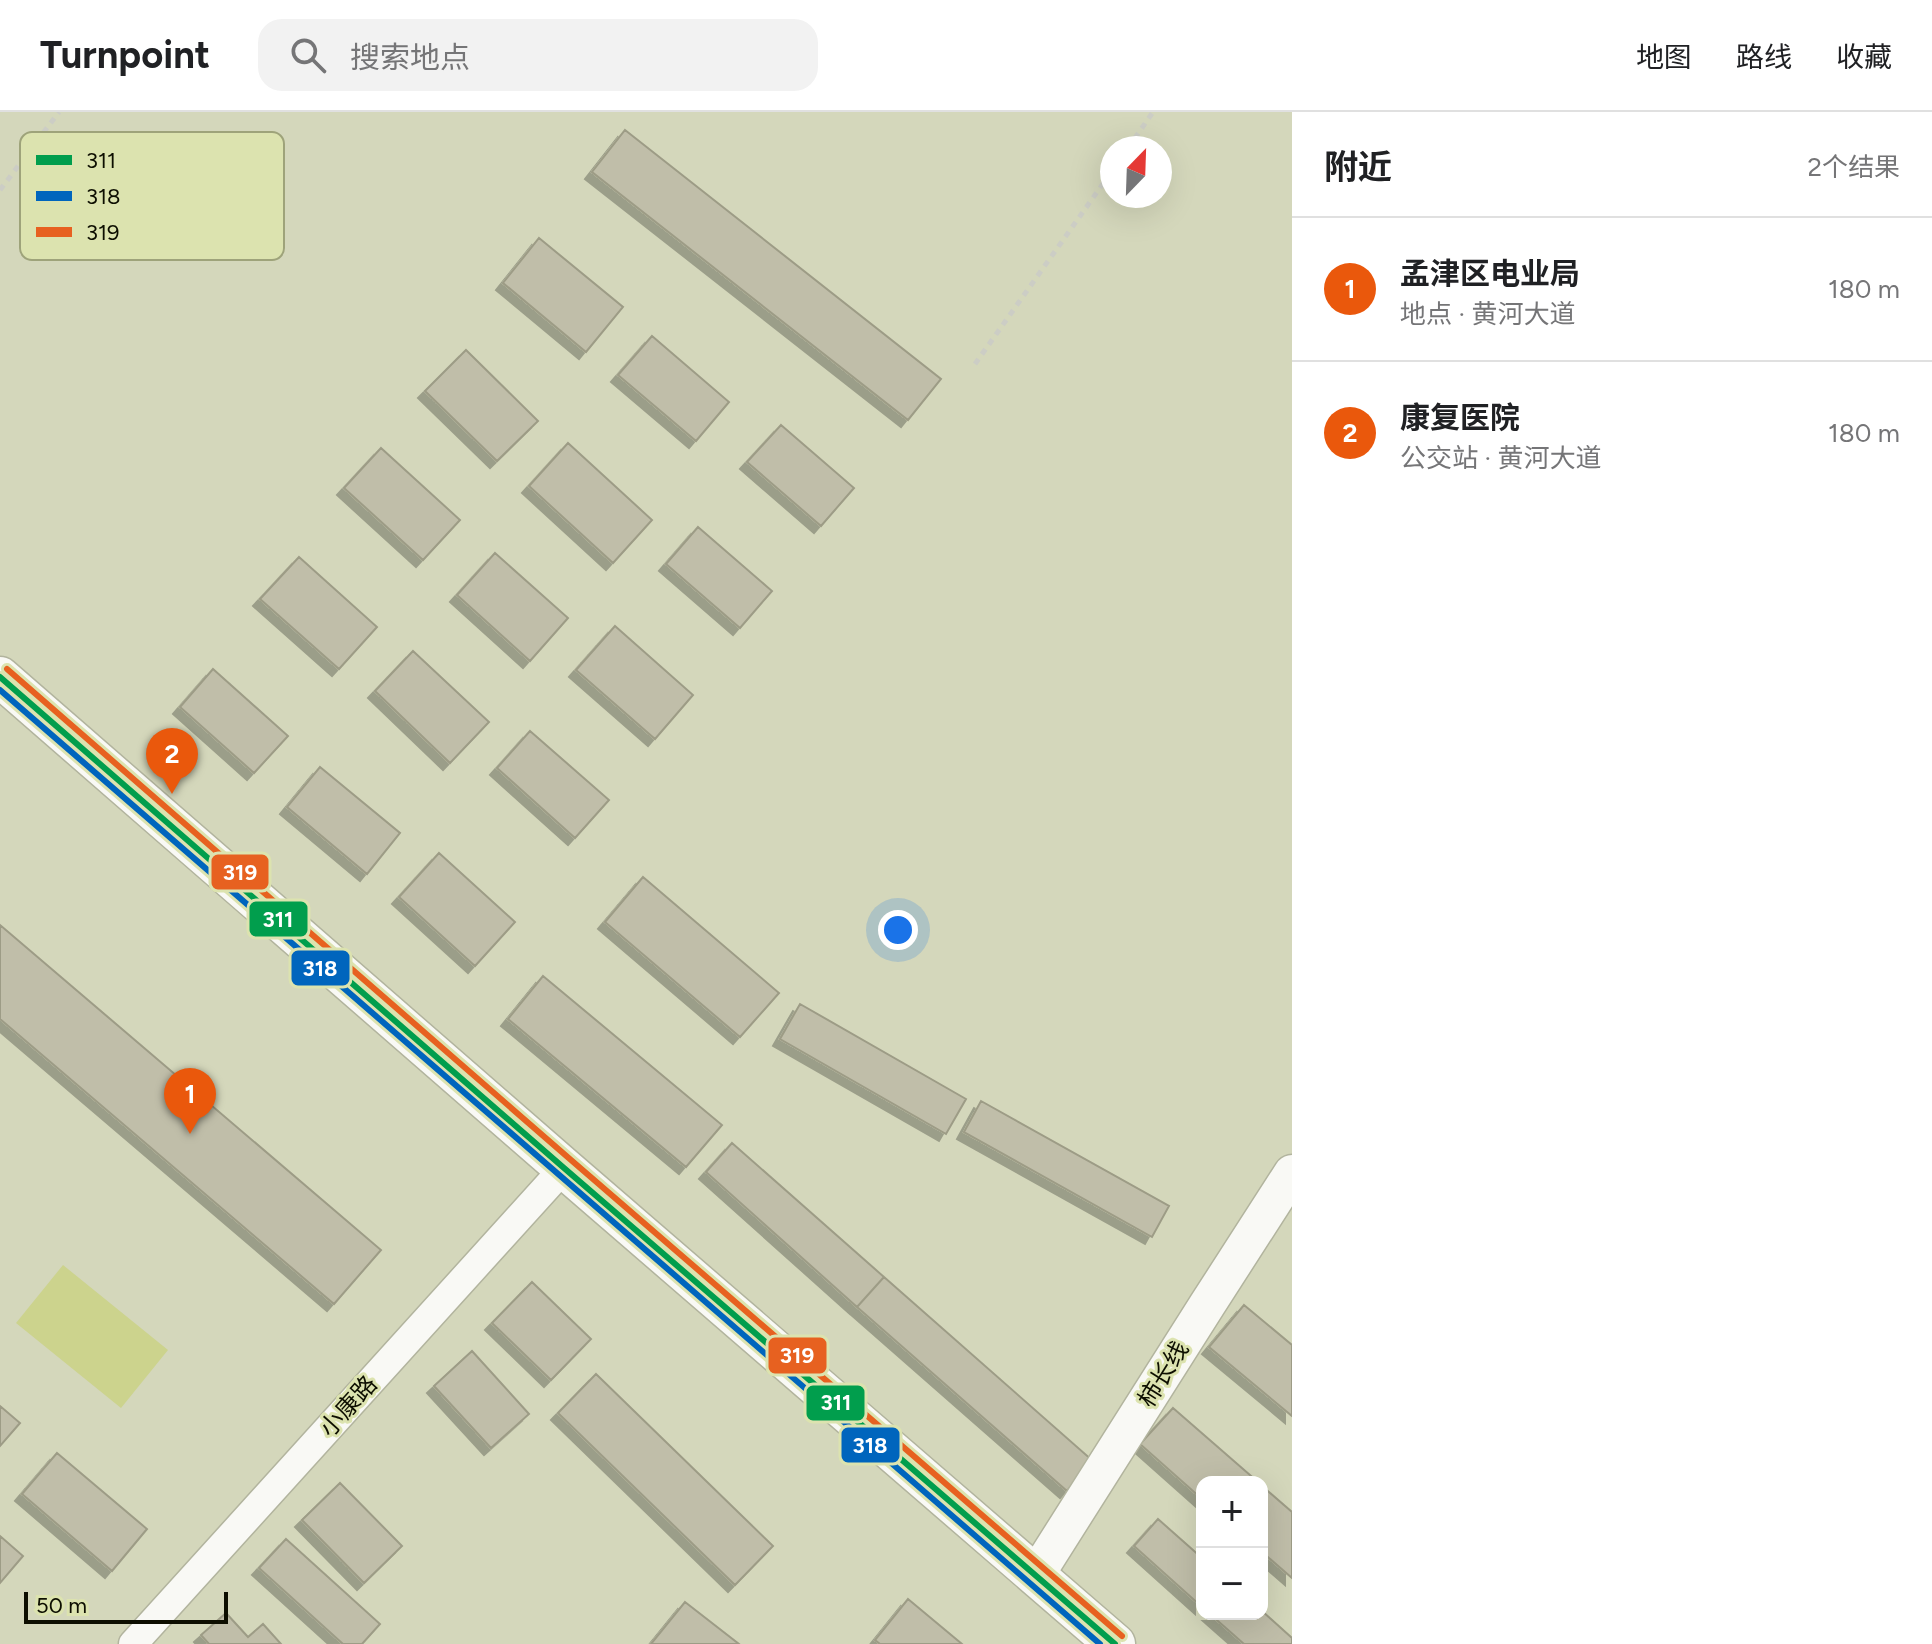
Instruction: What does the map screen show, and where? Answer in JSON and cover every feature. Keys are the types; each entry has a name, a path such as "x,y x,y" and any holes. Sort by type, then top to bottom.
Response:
{"main road":[{"path":"0,677 1115,1644"},
{"path":"0,714 1073,1644"}],"street":[{"name":"小康路","path":"133,1644 564,1168"},
{"name":"柿长线","path":"1036,1575 1292,1173"}],"path":[{"path":"44,132 59,112"},
{"path":"1136,136 1153,112"},
{"path":"0,190 20,164"},
{"path":"975,364 1100,188"}],"green space":[{"path":"63,1265 168,1350 121,1408 16,1323"}],"building":[{"path":"625,130 941,379 908,420 592,172"},
{"path":"539,238 623,307 586,352 503,283"},
{"path":"652,336 729,402 696,441 618,375"},
{"path":"466,350 538,421 497,461 425,391"},
{"path":"781,425 854,488 821,526 747,462"},
{"path":"568,443 652,520 613,563 529,486"},
{"path":"381,448 460,520 423,560 344,488"},
{"path":"698,527 772,591 740,628 666,564"},
{"path":"495,553 568,618 530,661 457,595"},
{"path":"299,557 377,627 339,669 260,599"},
{"path":"615,626 693,695 655,739 576,670"},
{"path":"413,651 489,722 450,763 375,691"},
{"path":"213,669 288,736 254,773 180,707"},
{"path":"530,731 609,800 575,838 497,768"},
{"path":"320,767 400,833 367,874 287,807"},
{"path":"439,853 515,922 475,966 399,897"},
{"path":"643,877 779,993 740,1037 605,922"},
{"path":"0,925 381,1250 334,1304 0,1019"},
{"path":"543,976 722,1125 686,1167 508,1019"},
{"path":"800,1004 966,1099 946,1134 780,1039"},
{"path":"981,1101 1169,1206 1152,1237 964,1132"},
{"path":"732,1143 884,1277 857,1307 706,1172"},
{"path":"884,1277 1093,1461 1067,1491 857,1307"},
{"path":"532,1282 591,1339 551,1380 492,1323"},
{"path":"1244,1305 1292,1345 1292,1416 1209,1347"},
{"path":"472,1351 529,1414 491,1448 434,1386"},
{"path":"596,1374 773,1546 735,1585 558,1413"},
{"path":"0,1406 20,1423 0,1446"},
{"path":"1173,1408 1251,1476 1196,1476 1196,1494 1140,1444"},
{"path":"57,1453 147,1529 112,1571 22,1494"},
{"path":"340,1483 402,1546 364,1583 302,1520"},
{"path":"1268,1491 1292,1512 1292,1578 1268,1557"},
{"path":"1158,1519 1196,1553 1196,1602 1134,1546"},
{"path":"0,1536 23,1556 0,1583"},
{"path":"286,1539 380,1624 362,1644 343,1644 259,1568"},
{"path":"908,1599 962,1644 880,1644 875,1640"},
{"path":"685,1602 739,1644 651,1644"},
{"path":"226,1613 248,1637 263,1624 281,1644 209,1644 201,1635"},
{"path":"1268,1616 1292,1638 1292,1644 1244,1644 1217,1620 1268,1620"}],"transit line":[{"name":"319","path":"7,669 1122,1636"},
{"name":"311","path":"0,677 1115,1644"},
{"name":"318","path":"0,690 1100,1644"}],"place":[{"name":"康复医院","path":"172,794"},
{"name":"孟津区电业局","path":"190,1134"}]}
